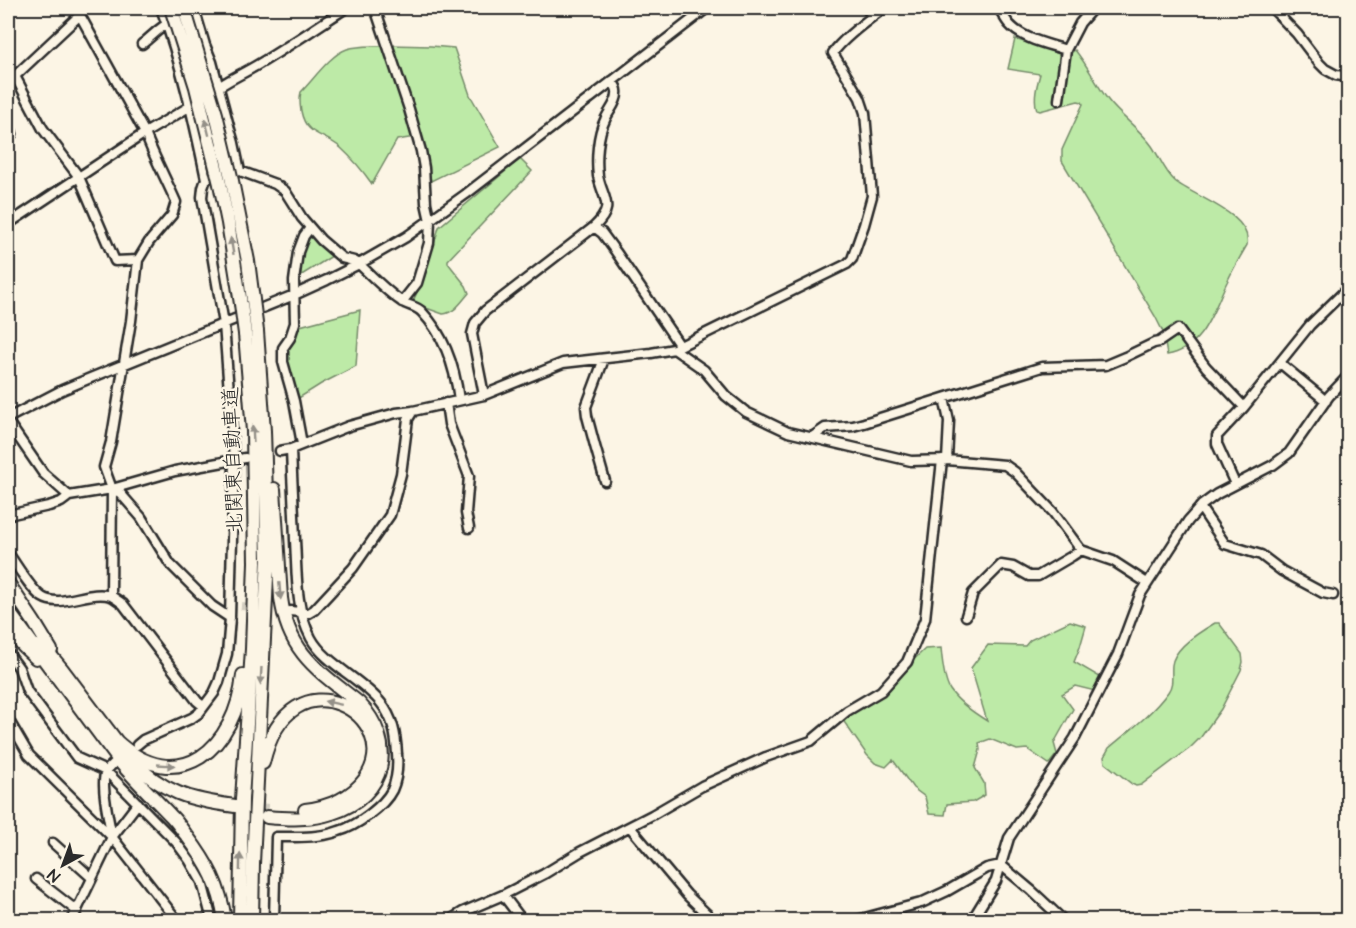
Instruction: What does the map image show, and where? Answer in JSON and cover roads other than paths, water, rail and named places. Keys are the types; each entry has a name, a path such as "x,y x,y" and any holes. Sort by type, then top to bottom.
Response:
{"highway":[{"name":"北関東自動車道","path":"171,8 196,87 231,179"},
{"name":"北関東自動車道","path":"184,8 213,102 231,179 234,254 247,302 251,333 255,514 252,649 242,800 240,921"},
{"name":"北関東自動車道","path":"251,333 259,365 266,468 268,557 252,917"},
{"path":"252,917 259,854 261,773 274,731 288,714 306,703 328,700 350,708 360,716 371,736 374,755 372,766 360,785 351,794 318,808 268,814 295,819 330,814 351,804 363,795 380,769 382,748 377,728 366,711 318,671 304,656 292,639 285,619 280,588 270,430 259,365"},
{"path":"115,740 131,753 149,762 174,766 200,757 211,749 225,733 236,711 242,682 249,561 255,514"},
{"path":"8,583 34,622 58,672"},
{"path":"8,601 58,672"},
{"path":"8,611 141,771 166,789 235,810 192,805 176,800 153,789 117,763"},
{"path":"8,627 23,646 58,672"},
{"path":"79,699 117,763 174,819 207,864 220,892 225,921"}],"street":[{"path":"137,745 192,718 214,693 225,664 230,618 234,460 224,324 202,197 206,179 191,107 161,8"},
{"path":"8,223 146,133 191,107 219,86 257,65 346,8"},
{"path":"375,8 421,151 430,221 429,243 417,283 402,302"},
{"path":"69,496 42,473 8,420 63,390 294,296 359,264 406,237 466,194 706,8"},
{"path":"866,8 873,15"},
{"path":"280,451 349,426 396,413 484,394 563,363 651,353 676,347 847,264 852,259 872,196 865,113 860,98 833,54 873,15 884,8"},
{"path":"999,8 1008,23 1015,29 1028,37 1066,50"},
{"path":"1059,100 1066,50 1080,23 1093,8"},
{"path":"1272,8 1297,34 1325,69 1336,75 1348,77"},
{"path":"142,44 166,23 198,9 205,45 212,62 234,143 231,179"},
{"path":"111,596 112,489 104,467 111,442 124,365 138,261 149,242 172,215 176,202 152,152 146,133 78,11 15,76 43,129 79,177 115,261 138,261"},
{"path":"484,394 472,334 475,323 485,311 594,227 603,217 607,207 598,176 598,144 605,119 617,96 617,89 612,81"},
{"path":"8,120 12,134 8,137"},
{"path":"206,179 231,179 275,184 285,191 302,218 321,240 342,258 359,264 402,302 420,309 447,348 459,400"},
{"path":"594,227 602,233 616,252 678,343 676,347"},
{"path":"302,444 294,401 283,363 283,348 290,338 295,323 294,296 298,252 310,228"},
{"path":"1235,484 1217,444 1217,436 1244,407 1310,325 1348,288"},
{"path":"812,437 825,428 864,423 1042,367 1106,365 1159,342 1178,329 1206,367 1244,407"},
{"path":"676,347 704,370 726,396 746,412 788,432 911,461 944,460 1005,465 1015,472 1053,513 1081,550 1113,561 1147,583"},
{"path":"604,358 586,407 605,481"},
{"path":"1280,363 1326,401"},
{"path":"972,921 996,881 1009,838 1080,729 1118,654 1136,602 1188,520 1217,494 1273,465 1289,453 1326,401 1348,376"},
{"path":"450,921 463,912 544,874 702,786 766,757 810,741 847,711 881,691 907,662 925,619 949,421 944,398"},
{"path":"446,403 449,424 469,476 466,513 469,528"},
{"path":"290,611 309,613 337,586 353,568 390,514 401,474 408,418 412,411"},
{"path":"274,921 276,837 303,837 338,832 358,824 375,810 392,790 398,767 396,736 387,711 365,686 319,648 312,639 301,612 296,563 291,448"},
{"path":"8,515 49,506 69,496 112,489 175,471 245,458"},
{"path":"112,489 120,493 141,518 170,564 212,606 230,618"},
{"path":"1200,507 1225,544 1261,555 1282,571 1323,593 1333,595"},
{"path":"966,616 973,593 1001,565 1013,567 1029,576 1038,576 1081,550"},
{"path":"8,553 42,597 58,602 83,596 111,596 123,604 203,706"},
{"path":"230,604 241,606"},
{"path":"8,653 19,668 27,691 77,758 106,771 176,842 202,882 212,921"},
{"path":"8,719 29,755 112,837 177,921"},
{"path":"112,837 104,779 106,771 117,763"},
{"path":"72,921 112,837 138,802"},
{"path":"630,827 687,895 713,921"},
{"path":"53,843 92,878"},
{"path":"858,921 921,903 987,868 1001,865"},
{"path":"1001,865 1063,921"},
{"path":"36,879 77,911"},
{"path":"503,895 522,921"}],"tunnel":[{"path":"241,606 287,610"},
{"path":"245,807 268,810"}]}
